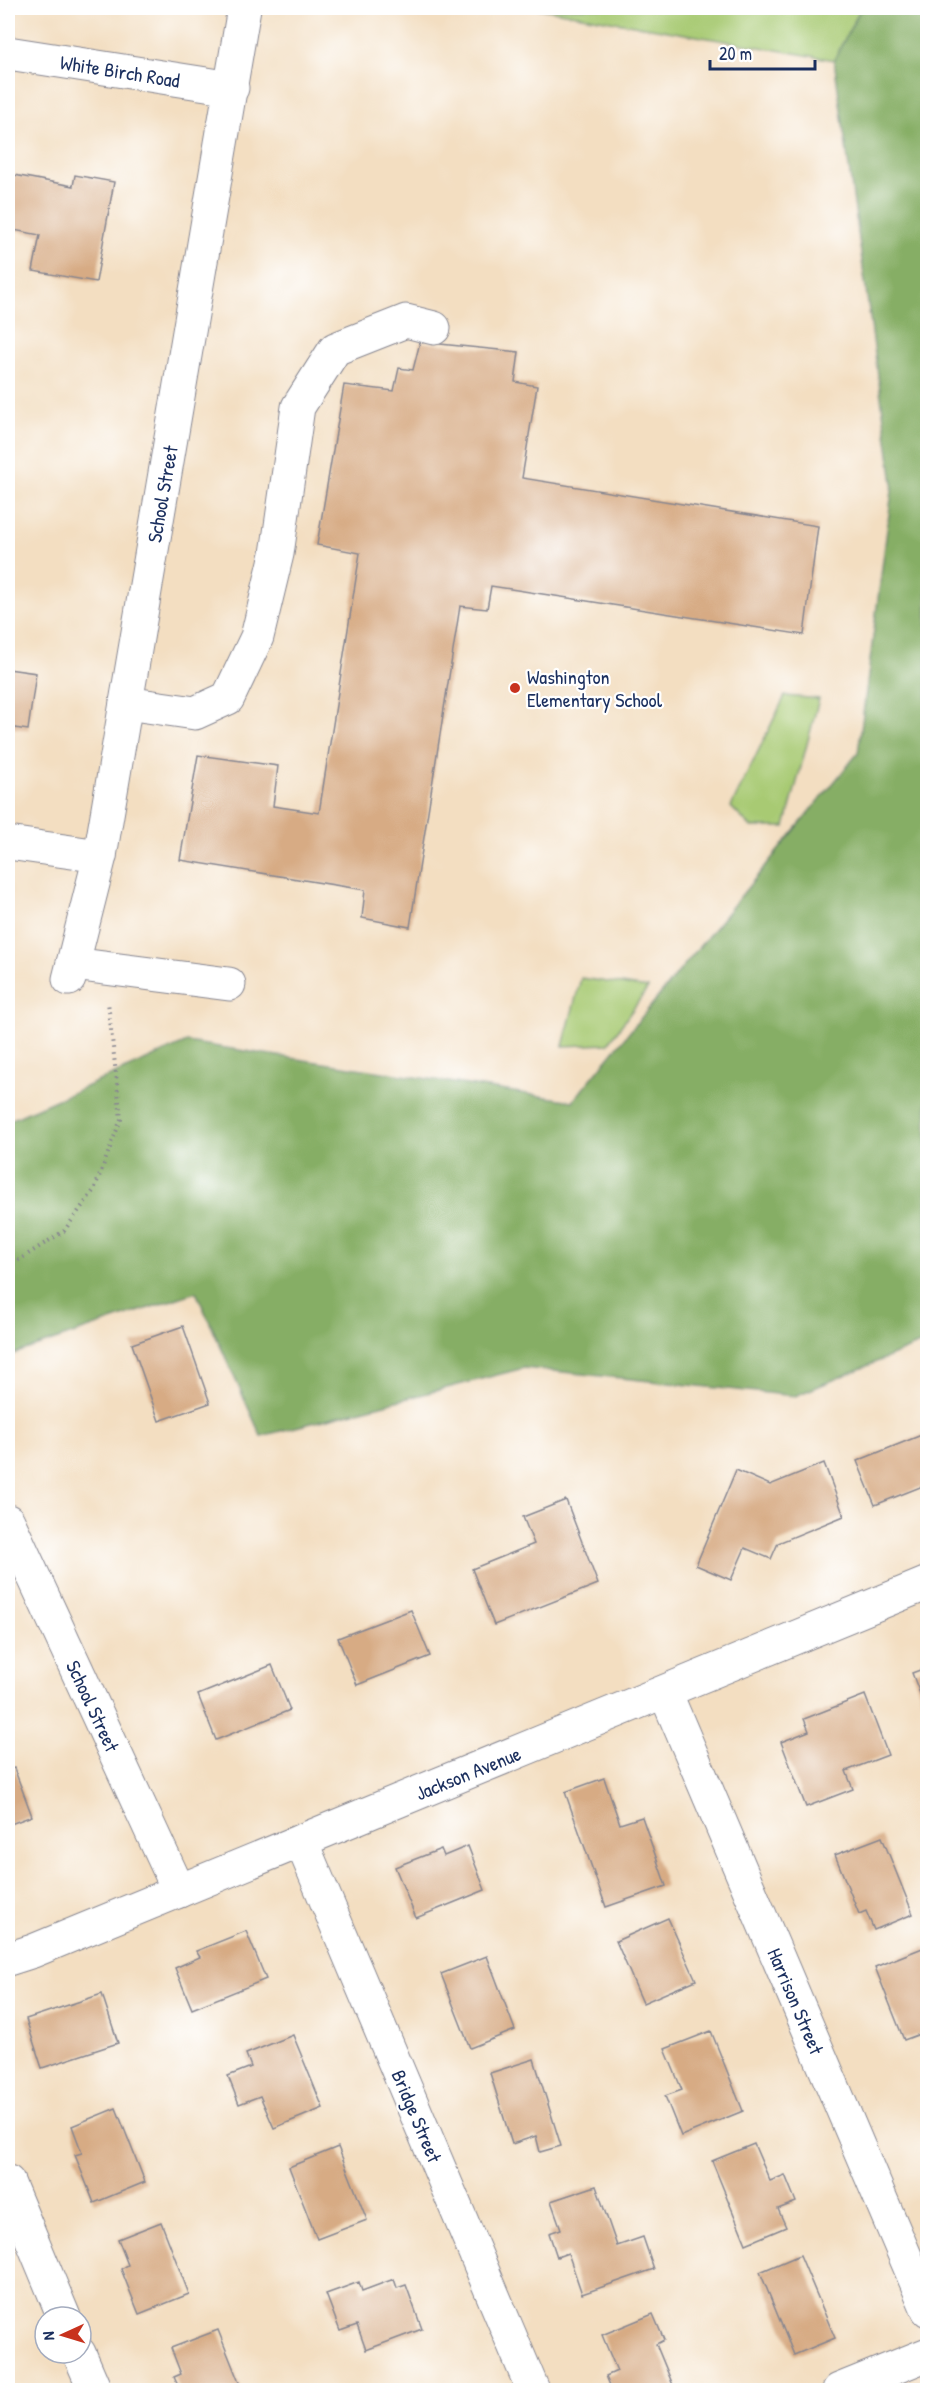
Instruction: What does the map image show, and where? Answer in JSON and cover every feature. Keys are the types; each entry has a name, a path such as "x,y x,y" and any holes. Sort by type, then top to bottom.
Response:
{"street":[{"name":"School Street","path":"105,968 71,972 100,856 244,8"},
{"name":"White Birch Road","path":"8,53 232,88"},
{"path":"126,703 195,713 228,698 257,637 277,554 298,407 335,349 406,321 434,328"},
{"path":"8,843 100,856"},
{"path":"105,968 229,984"},
{"name":"School Street","path":"8,1521 179,1891"},
{"name":"Jackson Avenue","path":"8,1959 33,1951 665,1692 927,1582"},
{"name":"Harrison Street","path":"665,1692 927,2310"},
{"name":"Bridge Street","path":"301,1841 532,2391"},
{"path":"8,2182 59,2305"},
{"path":"839,2391 927,2354"},
{"path":"84,2365 95,2391"}],"path":[{"path":"8,1267 64,1231 94,1190 121,1119 105,968"}],"green space":[{"path":"536,8 861,8 834,60"},
{"path":"861,8 927,8 927,1341 795,1396 524,1368 261,1436 196,1292 8,1356 8,1121 187,1042 573,1101 858,753 893,483 834,60"},
{"path":"785,696 819,699 785,827 751,827 731,807"},
{"path":"581,978 648,988 608,1044 563,1046"}],"building":[{"path":"14,175 73,186 75,175 114,182 96,282 33,271 40,235 8,229 8,207"},
{"name":"Washington Elementary School","path":"420,342 519,352 515,382 537,386 522,478 818,526 804,635 491,586 487,609 460,606 410,927 362,918 365,890 180,860 198,755 278,766 273,806 319,813 360,553 317,545 344,385 394,391 399,368 413,370"},
{"path":"8,669 36,673 28,730 8,727"},
{"path":"183,1326 210,1403 159,1421 132,1344"},
{"path":"924,1434 928,1442 928,1484 875,1505 857,1461"},
{"path":"824,1463 844,1516 778,1543 771,1559 745,1548 731,1580 696,1565 736,1470 770,1485"},
{"path":"566,1500 598,1584 494,1625 472,1569 534,1544 523,1517"},
{"path":"411,1610 430,1656 357,1685 338,1638"},
{"path":"272,1665 290,1710 216,1740 198,1695"},
{"path":"928,1667 928,1712 927,1712 912,1673"},
{"path":"865,1695 888,1755 846,1771 853,1789 806,1807 781,1742 809,1731 804,1719"},
{"path":"14,1768 32,1816 8,1825 8,1770"},
{"path":"604,1778 620,1824 642,1817 666,1886 606,1907 565,1792"},
{"path":"882,1837 913,1914 874,1930 866,1911 859,1914 835,1855"},
{"path":"468,1846 485,1890 416,1918 395,1867 441,1849 444,1856"},
{"path":"668,1918 696,1980 643,2003 616,1941"},
{"path":"246,1931 266,1979 192,2009 175,1968 200,1957 196,1951"},
{"path":"925,1947 928,1954 928,2031 904,2040 875,1967"},
{"path":"487,1956 515,2030 470,2048 441,1974"},
{"path":"102,1994 118,2043 42,2068 26,2019"},
{"path":"711,2031 743,2111 681,2136 665,2096 682,2090 665,2049"},
{"path":"293,2035 323,2108 274,2128 260,2096 239,2104 228,2076 251,2067 246,2054"},
{"path":"534,2059 561,2146 540,2152 536,2136 512,2144 490,2073"},
{"path":"116,2108 145,2182 94,2203 75,2155 82,2153 72,2126"},
{"path":"754,2144 770,2181 785,2175 796,2202 778,2209 786,2227 746,2244 712,2161"},
{"path":"338,2147 367,2220 317,2239 289,2167"},
{"path":"596,2186 617,2246 643,2237 654,2269 582,2294 568,2253 557,2257 549,2233 561,2229 551,2201"},
{"path":"161,2222 189,2294 139,2314 121,2269 128,2265 118,2239"},
{"path":"800,2255 835,2338 794,2355 760,2272"},
{"path":"394,2279 397,2288 406,2285 422,2329 366,2350 357,2325 340,2331 326,2294 359,2282 362,2291"},
{"path":"653,2314 664,2340 656,2344 675,2390 612,2390 606,2376 617,2371 602,2335"},
{"path":"218,2330 242,2390 180,2390 174,2377 181,2374 171,2348"}],"place":[{"name":"Washington Elementary School","path":"515,688"}]}
